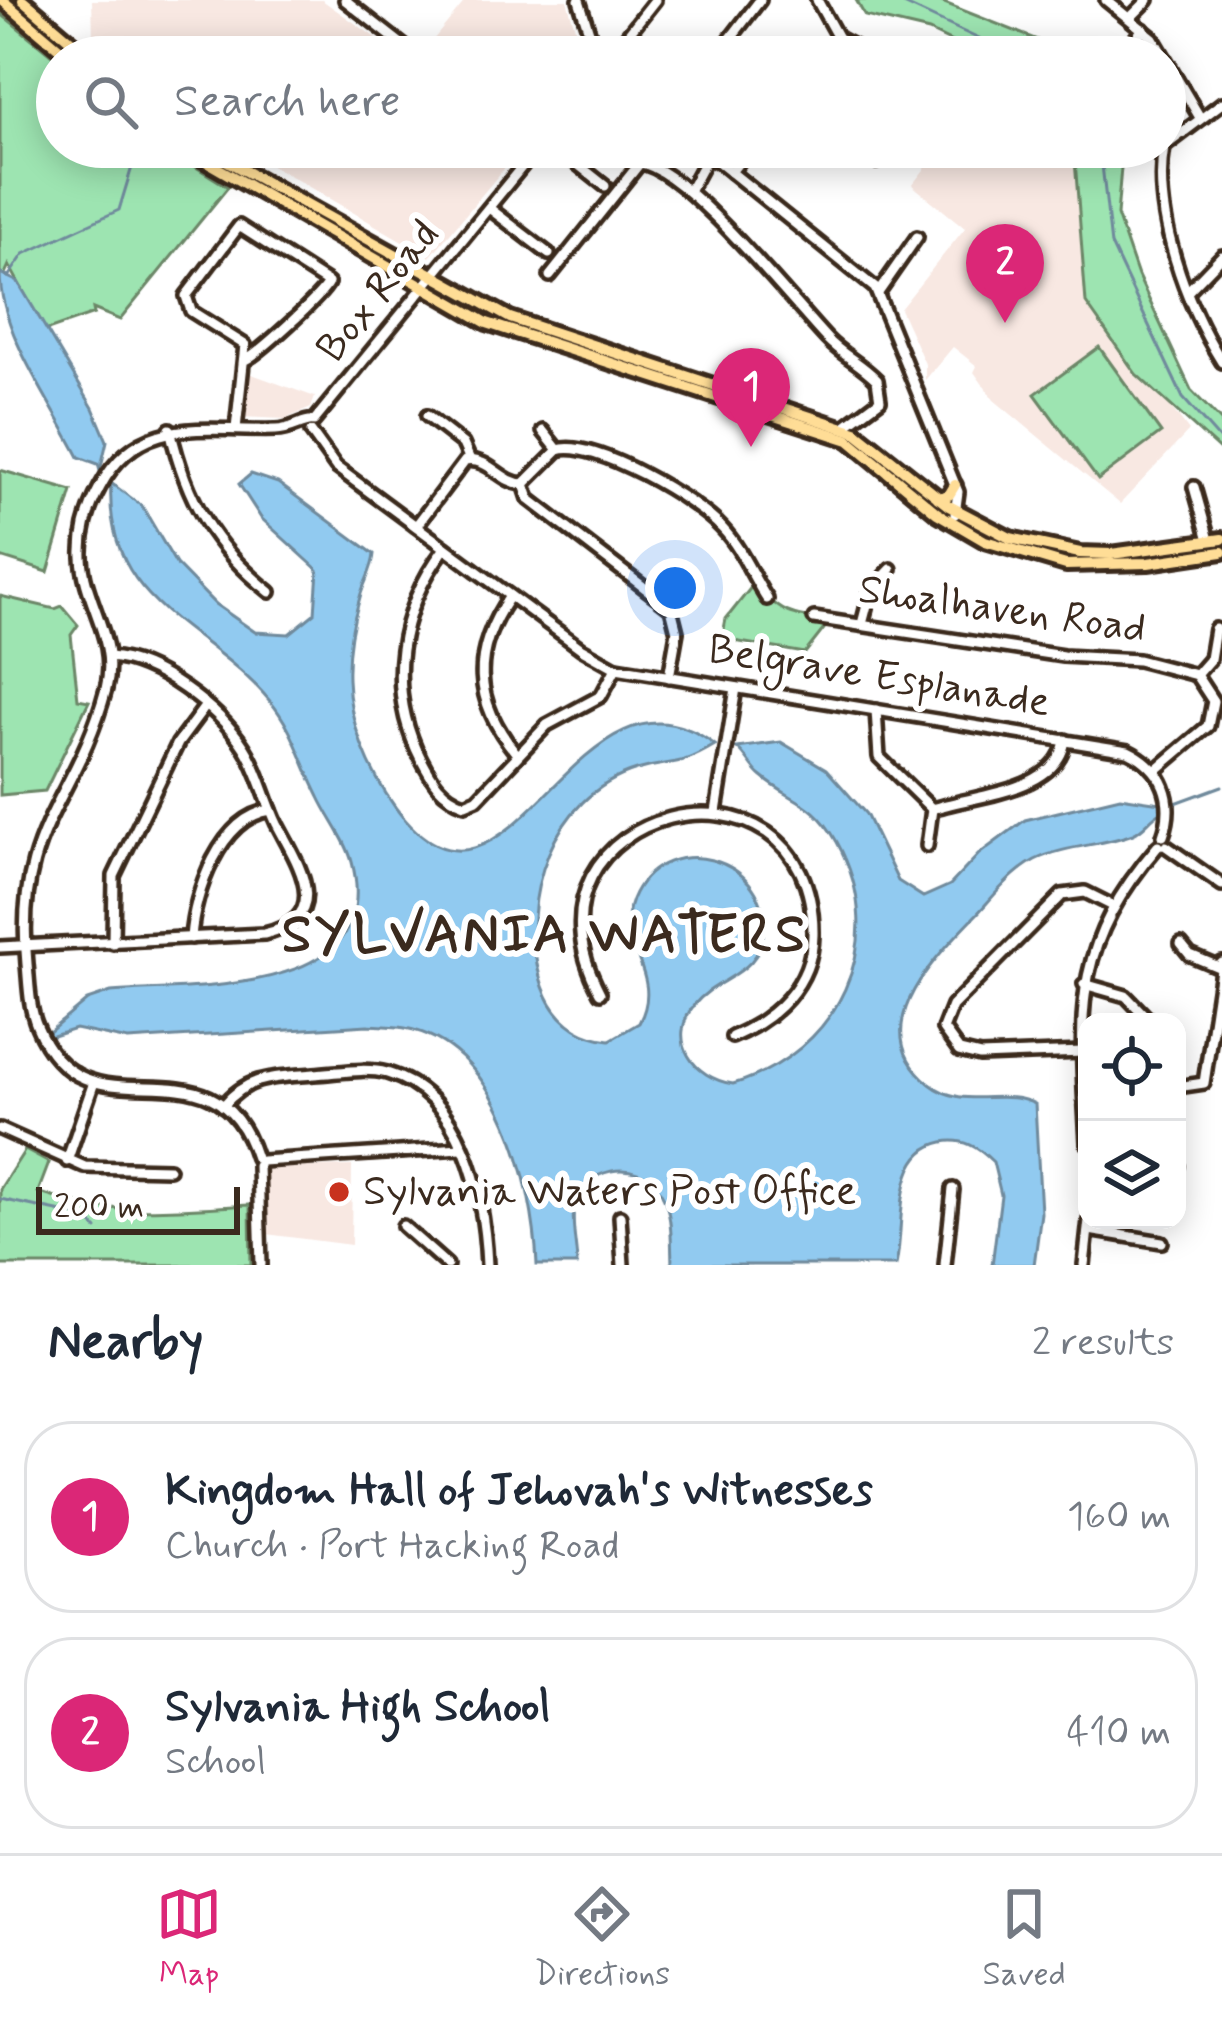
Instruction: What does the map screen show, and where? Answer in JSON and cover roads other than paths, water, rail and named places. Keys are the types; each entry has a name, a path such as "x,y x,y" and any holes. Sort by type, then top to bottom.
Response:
{"main road":[{"path":"2,0 44,36"},
{"path":"23,0 65,36"},
{"path":"219,168 521,336 834,434 871,454 1000,547 1066,565 1148,563 1222,551"},
{"path":"237,168 428,284 550,334 844,427 882,449 954,517 1010,538 1080,553 1215,540"},
{"path":"938,498 949,495 955,485"}],"street":[{"path":"345,0 391,36"},
{"path":"579,0 594,36"},
{"path":"622,36 655,0"},
{"path":"732,36 760,0"},
{"path":"817,0 837,36"},
{"path":"1106,0 1149,36"},
{"path":"1130,18 1148,0"},
{"path":"1137,36 1143,29"},
{"path":"1186,91 1199,116"},
{"path":"1186,128 1222,104"},
{"name":"Box Road","path":"309,427 521,168"},
{"path":"582,168 605,186"},
{"path":"550,276 638,168"},
{"path":"651,168 690,190 827,340 878,380 882,392 878,404 844,427"},
{"path":"690,190 698,168"},
{"path":"726,168 878,293 955,485 954,517"},
{"path":"731,172 734,168"},
{"path":"1163,168 1188,291 1222,362"},
{"path":"489,208 549,254"},
{"path":"236,429 245,345 191,311 186,296 239,226 328,283 306,310 292,316 245,360"},
{"path":"878,293 917,237"},
{"path":"1188,291 1222,256"},
{"path":"427,416 466,447 470,460 524,484 529,499 671,608 677,626 669,677"},
{"path":"261,1265 259,1162 239,1122 223,1106 183,1088 93,1085 56,1061 34,1022 26,886 33,851 103,698 110,657 82,560 88,513 124,454 170,429 309,427"},
{"name":"Belgrave Esplanade","path":"309,427 336,467 616,668 1128,751 1155,771"},
{"path":"170,429 192,505 238,567 270,592"},
{"path":"544,431 558,450"},
{"path":"524,484 558,450 584,448 696,505 734,542 767,599"},
{"path":"416,526 459,467 470,460"},
{"path":"1193,487 1215,540"},
{"path":"445,548 420,586 404,630 400,685 409,732 434,782 465,804 476,799 547,725 601,696 616,668"},
{"path":"862,624 871,590 891,569"},
{"path":"510,596 490,630 478,680 496,728 516,753"},
{"name":"Shoalhaven Road","path":"814,619 1063,656 1138,660 1196,675 1213,700 1208,726 1155,771"},
{"path":"1196,675 1210,659 1214,629"},
{"path":"0,947 277,931 302,908 305,875 248,752 204,707 148,665 110,657"},
{"path":"716,812 736,688"},
{"path":"113,943 114,877 178,742 204,707"},
{"path":"876,710 879,757 932,809"},
{"path":"932,809 1043,776 1060,759 1065,740"},
{"path":"1084,1013 1084,985 1111,905 1162,843 1169,806 1155,771"},
{"path":"927,846 932,809"},
{"path":"191,938 199,893 225,840 256,812 272,810"},
{"path":"600,993 581,938 593,874 636,828 673,814 716,812 756,828 784,851 805,885 812,914 808,964 792,994 770,1016 733,1037"},
{"path":"1162,843 1222,884"},
{"path":"1078,1052 980,1055 959,1051 944,1029 952,1006 1062,896 1085,892 1111,905"},
{"path":"1181,944 1221,965 1204,1083 1186,1086"},
{"path":"1084,985 1126,996 1142,1013"},
{"path":"223,1106 250,1080 381,1072 410,1082 439,1106 461,1148 475,1186 487,1265"},
{"path":"67,1161 93,1085"},
{"path":"0,1129 67,1161 99,1170 169,1169"},
{"path":"259,1162 461,1148"},
{"path":"945,1265 953,1189"},
{"path":"620,1216 623,1265"},
{"path":"403,1226 447,1265"},
{"path":"1084,1265 1088,1229"},
{"path":"1106,1229 1162,1242"}],"water":[{"path":"0,273 18,282 93,408 107,441 100,471 98,464 79,457 29,368 9,320"},
{"path":"251,474 278,483 374,554 357,607 348,658 352,712 362,746 386,793 436,845 474,848 510,828 583,759 622,731 666,723 715,745 682,761 637,770 607,783 563,826 548,854 534,915 540,977 557,1012 584,1034 610,1040 639,1023 647,988 632,942 629,911 635,893 650,874 670,862 691,858 713,860 750,884 761,904 764,928 761,944 747,966 704,995 686,1018 684,1044 696,1066 733,1084 770,1069 827,1020 845,989 856,954 859,918 853,880 837,842 819,817 761,776 737,748 781,742 826,769 866,814 898,881 923,897 950,885 979,854 1025,820 1120,797 1161,803 1161,812 1133,834 1047,855 1018,872 941,953 911,996 903,1018 902,1041 910,1063 930,1084 956,1096 1022,1099 1035,1104 1041,1213 1034,1265 992,1265 1001,1195 993,1162 970,1145 951,1141 927,1149 908,1175 896,1265 672,1265 664,1199 650,1180 625,1170 598,1176 579,1195 573,1216 577,1265 537,1265 528,1196 506,1123 465,1061 438,1040 405,1028 368,1025 128,1040 75,1029 50,1037 48,1033 87,1000 111,992 232,984 313,961 341,939 355,906 349,854 278,711 141,585 124,558 113,524 111,483 142,506 176,564 215,604 255,632 289,634 315,613 318,570 261,518 239,484"}],"waterway":[{"path":"895,0 973,36"},
{"path":"8,277 24,254 119,210 132,168"},
{"path":"1102,168 1111,245 1183,398 1222,442"},
{"path":"1173,804 1222,786"},
{"path":"0,1199 86,1217 97,1229"}],"place":[{"name":"Sylvania High School","path":"1005,323"},
{"name":"Kingdom Hall of Jehovah's Witnesses","path":"751,447"},
{"name":"Sylvania Waters Post Office","path":"339,1192"}],"district":[{"name":"SYLVANIA WATERS","path":"545,936"}]}
